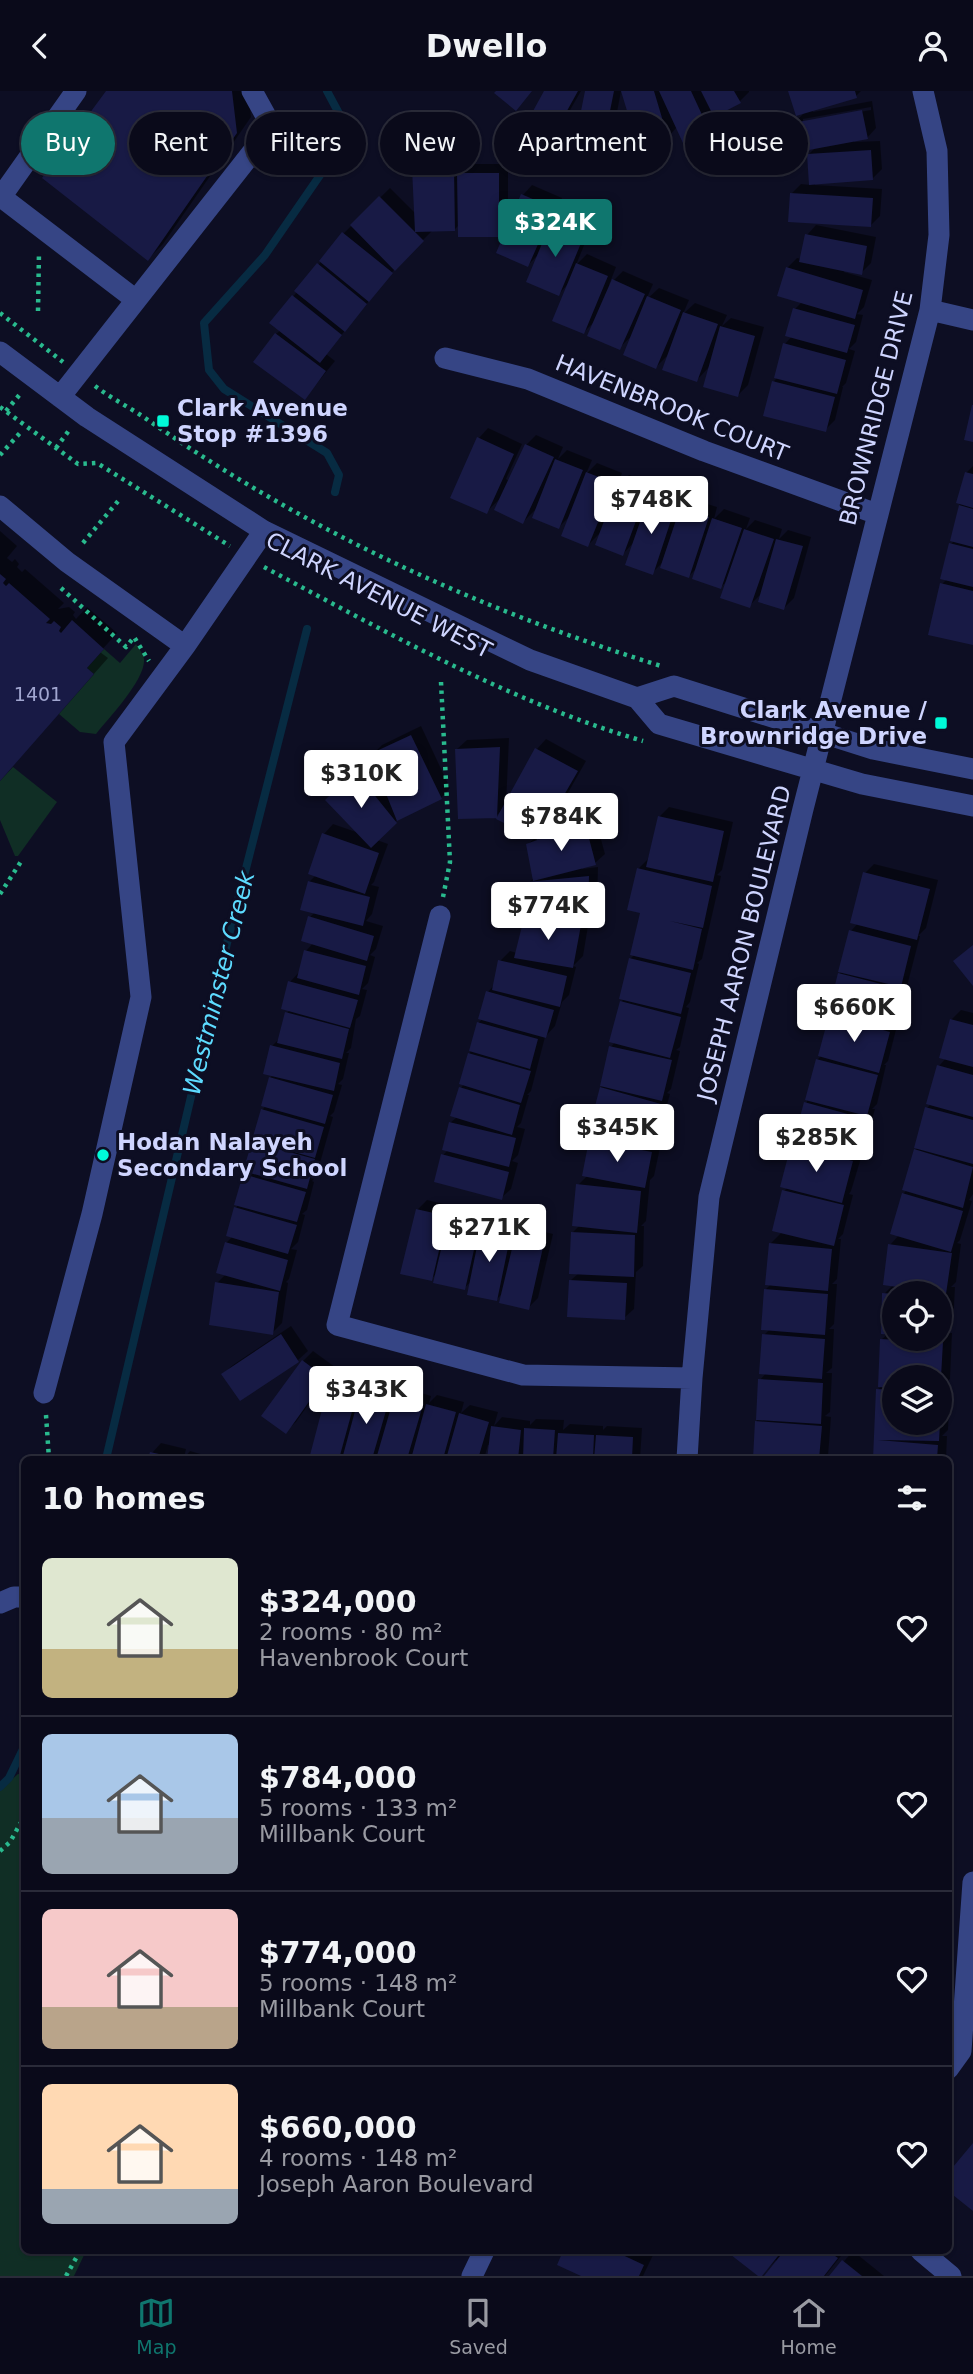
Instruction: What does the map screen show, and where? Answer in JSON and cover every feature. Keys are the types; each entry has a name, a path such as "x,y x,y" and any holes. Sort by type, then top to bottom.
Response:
{"street":[{"path":"76,91 1,197 136,300"},
{"path":"60,397 272,127 253,91"},
{"name":"BROWNRIDGE DRIVE","path":"813,771 930,310 939,235 937,151 923,91"},
{"path":"930,310 973,320"},
{"name":"CLARK AVENUE WEST","path":"0,352 60,397 264,531 530,660 637,698"},
{"name":"HAVENBROOK COURT","path":"445,358 528,379 704,450 877,514"},
{"path":"0,506 67,562 185,646"},
{"path":"44,1393 92,1214 141,997 114,742 185,646 264,531"},
{"path":"973,769 884,752 674,686 637,698 659,725 862,784 973,806"},
{"name":"JOSEPH AARON BOULEVARD","path":"687,1456 709,1197 813,771"},
{"path":"440,916 337,1325 523,1375 692,1377"},
{"path":"0,1603 21,1597"},
{"path":"952,2063 961,2051 973,1882"},
{"path":"472,2276 483,2254"},
{"path":"925,2254 951,2276"}],"path":[{"path":"38,311 39,227"},
{"path":"0,313 44,348"},
{"name":"CLARK AVENUE WEST","path":"105,394 288,509 369,553 453,591 578,640 666,667"},
{"name":"CLARK AVENUE WEST","path":"0,407 78,464 97,463 246,557 398,639 505,689 616,734 655,745"},
{"path":"0,455 20,433"},
{"path":"83,543 119,500"},
{"path":"51,579 126,647 134,638 150,663"},
{"path":"440,916 450,862 441,682"},
{"path":"0,894 22,860"},
{"path":"44,1393 49,1456"},
{"path":"0,1851 10,1842 21,1822"},
{"path":"66,2276 78,2254"}],"green space":[{"path":"136,644 144,659 133,687 96,734 80,732 59,714 94,674 87,668 104,649 120,663"},
{"path":"13,767 57,802 18,856 15,856 0,820 0,781"},
{"path":"18,1774 21,1774 21,2254 85,2254 74,2276 0,2276 0,1790"}],"building":[{"path":"106,91 232,91 237,133 232,140 232,112 129,112 129,175 208,175 148,261 42,178 44,175 115,175 115,112 91,112"},
{"path":"532,91 516,111 494,93"},
{"path":"544,91 578,91 566,112 532,112"},
{"path":"585,91 614,91 610,112 581,112"},
{"path":"621,91 654,91 660,112 627,112"},
{"path":"659,91 691,91 701,112 685,112 685,142 683,143"},
{"path":"701,91 734,91 741,103 724,112 712,112"},
{"path":"788,91 855,91 857,98 808,112 795,112"},
{"path":"862,110 868,139 808,150 808,120"},
{"path":"871,150 873,180 809,185 808,154"},
{"path":"412,175 454,175 455,231 415,232"},
{"path":"457,175 499,175 499,237 458,237"},
{"path":"790,193 873,198 871,227 788,222"},
{"path":"521,194 554,208 528,267 496,253"},
{"path":"379,196 424,241 395,271 350,225"},
{"path":"551,222 584,236 559,296 526,282"},
{"path":"342,232 393,273 369,302 319,261"},
{"path":"805,234 867,246 862,275 799,262"},
{"path":"317,263 367,304 345,332 294,291"},
{"path":"576,263 608,276 584,334 552,321"},
{"path":"786,267 863,290 855,319 777,296"},
{"path":"612,279 645,294 620,350 587,336"},
{"path":"292,295 342,335 320,363 269,323"},
{"path":"647,296 681,310 656,369 623,355"},
{"path":"793,308 855,325 847,353 785,336"},
{"path":"683,312 718,324 697,382 662,370"},
{"path":"720,326 755,336 738,397 703,387"},
{"path":"275,333 326,371 305,400 253,362"},
{"path":"783,343 846,360 837,394 774,378"},
{"path":"772,381 835,397 826,432 763,416"},
{"path":"973,405 973,442 964,440"},
{"path":"477,437 514,454 487,514 450,498"},
{"path":"525,444 554,457 523,524 494,510"},
{"path":"555,459 583,470 559,529 532,518"},
{"path":"586,472 614,483 588,547 561,536"},
{"path":"965,472 973,474 973,508 956,503"},
{"path":"618,484 646,494 623,556 595,545"},
{"path":"649,496 676,505 653,575 625,565"},
{"path":"959,505 973,509 973,547 950,541"},
{"path":"680,508 709,517 689,578 660,568"},
{"path":"712,518 742,528 721,589 692,579"},
{"path":"744,529 774,539 750,608 720,598"},
{"path":"776,539 803,546 784,610 758,602"},
{"path":"949,543 973,549 973,587 940,579"},
{"path":"0,574 6,579 3,583 6,586 9,583 50,619 46,623 51,624 54,621 61,627 61,633 72,620 104,649 87,668 94,674 0,781"},
{"path":"940,583 973,591 973,645 928,635"},
{"path":"411,735 442,799 397,821 370,754"},
{"path":"500,747 497,818 458,819 455,749"},
{"path":"535,748 578,771 538,840 496,819"},
{"path":"355,771 397,823 371,848 325,800"},
{"path":"658,816 724,831 713,882 646,867"},
{"path":"585,823 596,865 533,881 526,844"},
{"path":"322,833 379,853 365,894 308,874"},
{"path":"637,868 712,886 703,928 670,921 702,929 693,970 630,955 640,913 627,910"},
{"path":"863,872 930,889 917,940 850,923"},
{"path":"589,876 588,918 524,917 527,882"},
{"path":"308,881 370,897 363,926 300,910"},
{"path":"308,916 374,936 367,961 301,941"},
{"path":"524,918 581,925 573,968 514,958"},
{"path":"849,930 911,946 901,987 838,972"},
{"path":"973,945 973,986 953,961"},
{"path":"304,950 366,966 359,995 297,978"},
{"path":"629,958 691,973 681,1014 619,999"},
{"path":"498,960 567,976 560,1007 492,990"},
{"path":"838,973 901,989 890,1029 828,1013"},
{"path":"288,981 358,1000 350,1028 281,1009"},
{"path":"486,991 554,1010 546,1038 478,1019"},
{"path":"620,1001 681,1017 670,1058 609,1042"},
{"path":"285,1012 349,1029 342,1059 277,1043"},
{"path":"829,1015 890,1032 879,1073 818,1056"},
{"path":"950,1019 973,1025 973,1067 939,1058"},
{"path":"477,1022 538,1039 530,1069 469,1051"},
{"path":"270,1045 340,1063 334,1091 263,1074"},
{"path":"609,1046 672,1060 662,1101 600,1086"},
{"path":"468,1053 531,1071 521,1103 459,1084"},
{"path":"816,1059 878,1075 867,1116 805,1100"},
{"path":"937,1065 973,1075 973,1117 926,1104"},
{"path":"269,1077 333,1095 325,1124 261,1106"},
{"path":"459,1087 520,1105 512,1135 450,1116"},
{"path":"600,1087 661,1104 650,1145 589,1129"},
{"path":"804,1102 866,1119 855,1160 793,1143"},
{"path":"925,1107 973,1120 973,1164 914,1148"},
{"path":"261,1109 324,1127 315,1158 252,1140"},
{"path":"449,1122 516,1138 509,1167 442,1150"},
{"path":"589,1140 652,1152 645,1188 582,1176"},
{"path":"252,1142 315,1159 307,1189 243,1171"},
{"path":"791,1145 853,1161 842,1203 780,1187"},
{"path":"914,1149 973,1167 963,1208 902,1190"},
{"path":"441,1154 509,1172 502,1200 434,1182"},
{"path":"243,1174 306,1192 297,1222 234,1205"},
{"path":"576,1184 641,1191 637,1233 572,1226"},
{"path":"782,1190 844,1205 834,1246 772,1231"},
{"path":"902,1193 963,1211 951,1252 890,1234"},
{"path":"234,1207 297,1225 288,1254 226,1236"},
{"path":"416,1209 447,1216 432,1281 400,1274"},
{"path":"449,1216 480,1223 465,1290 433,1283"},
{"path":"481,1227 511,1233 497,1301 467,1295"},
{"path":"571,1232 635,1235 634,1277 569,1274"},
{"path":"515,1236 544,1243 529,1310 499,1303"},
{"path":"225,1242 288,1260 280,1291 216,1273"},
{"path":"769,1243 832,1249 828,1291 765,1285"},
{"path":"888,1244 952,1253 948,1281 883,1281"},
{"path":"569,1280 627,1283 625,1320 567,1317"},
{"path":"215,1282 279,1292 273,1335 209,1325"},
{"path":"764,1289 828,1294 825,1335 761,1330"},
{"path":"281,1334 299,1362 240,1401 221,1374"},
{"path":"762,1334 825,1339 822,1379 759,1374"},
{"path":"880,1339 882,1351 942,1351 942,1365 882,1365 882,1387 878,1387"},
{"path":"302,1360 326,1378 286,1434 261,1416"},
{"path":"330,1379 359,1386 340,1456 310,1456"},
{"path":"758,1379 823,1383 821,1424 756,1420"},
{"path":"361,1389 390,1397 373,1456 343,1456"},
{"path":"876,1389 882,1389 882,1435 939,1435 939,1441 878,1440 938,1445 937,1456 873,1456"},
{"path":"394,1397 423,1405 408,1456 377,1456"},
{"path":"426,1404 456,1412 444,1456 412,1456"},
{"path":"459,1413 489,1422 479,1456 447,1456"},
{"path":"755,1421 822,1426 819,1456 753,1456"},
{"path":"491,1426 521,1430 518,1456 487,1456"},
{"path":"524,1428 555,1430 553,1456 523,1456"},
{"path":"558,1433 594,1435 593,1456 556,1456"},
{"path":"596,1435 633,1437 632,1456 594,1456"},
{"path":"150,1452 168,1456 149,1456"},
{"path":"973,2143 973,2211 952,2194 952,2168"},
{"path":"562,2254 620,2254 644,2265 639,2276 581,2276 557,2265"},
{"path":"730,2254 780,2254 762,2276 758,2276"},
{"path":"782,2254 832,2254 838,2258 824,2276 764,2276"},
{"path":"842,2260 862,2276 829,2276"}],"waterway":[{"name":"Westminster Creek","path":"327,91 342,119 325,168 265,255 204,323 209,370 224,389 327,453 339,475 335,492"},
{"name":"Westminster Creek","path":"107,1456 228,939 307,629"},
{"name":"Westminster Creek","path":"0,1787 9,1778 21,1753"}],"place":[{"name":"Clark Avenue Stop #1396","path":"163,421"},
{"name":"Clark Avenue / Brownridge Drive","path":"941,723"},
{"name":"Hodan Nalayeh Secondary School","path":"103,1155"}]}
